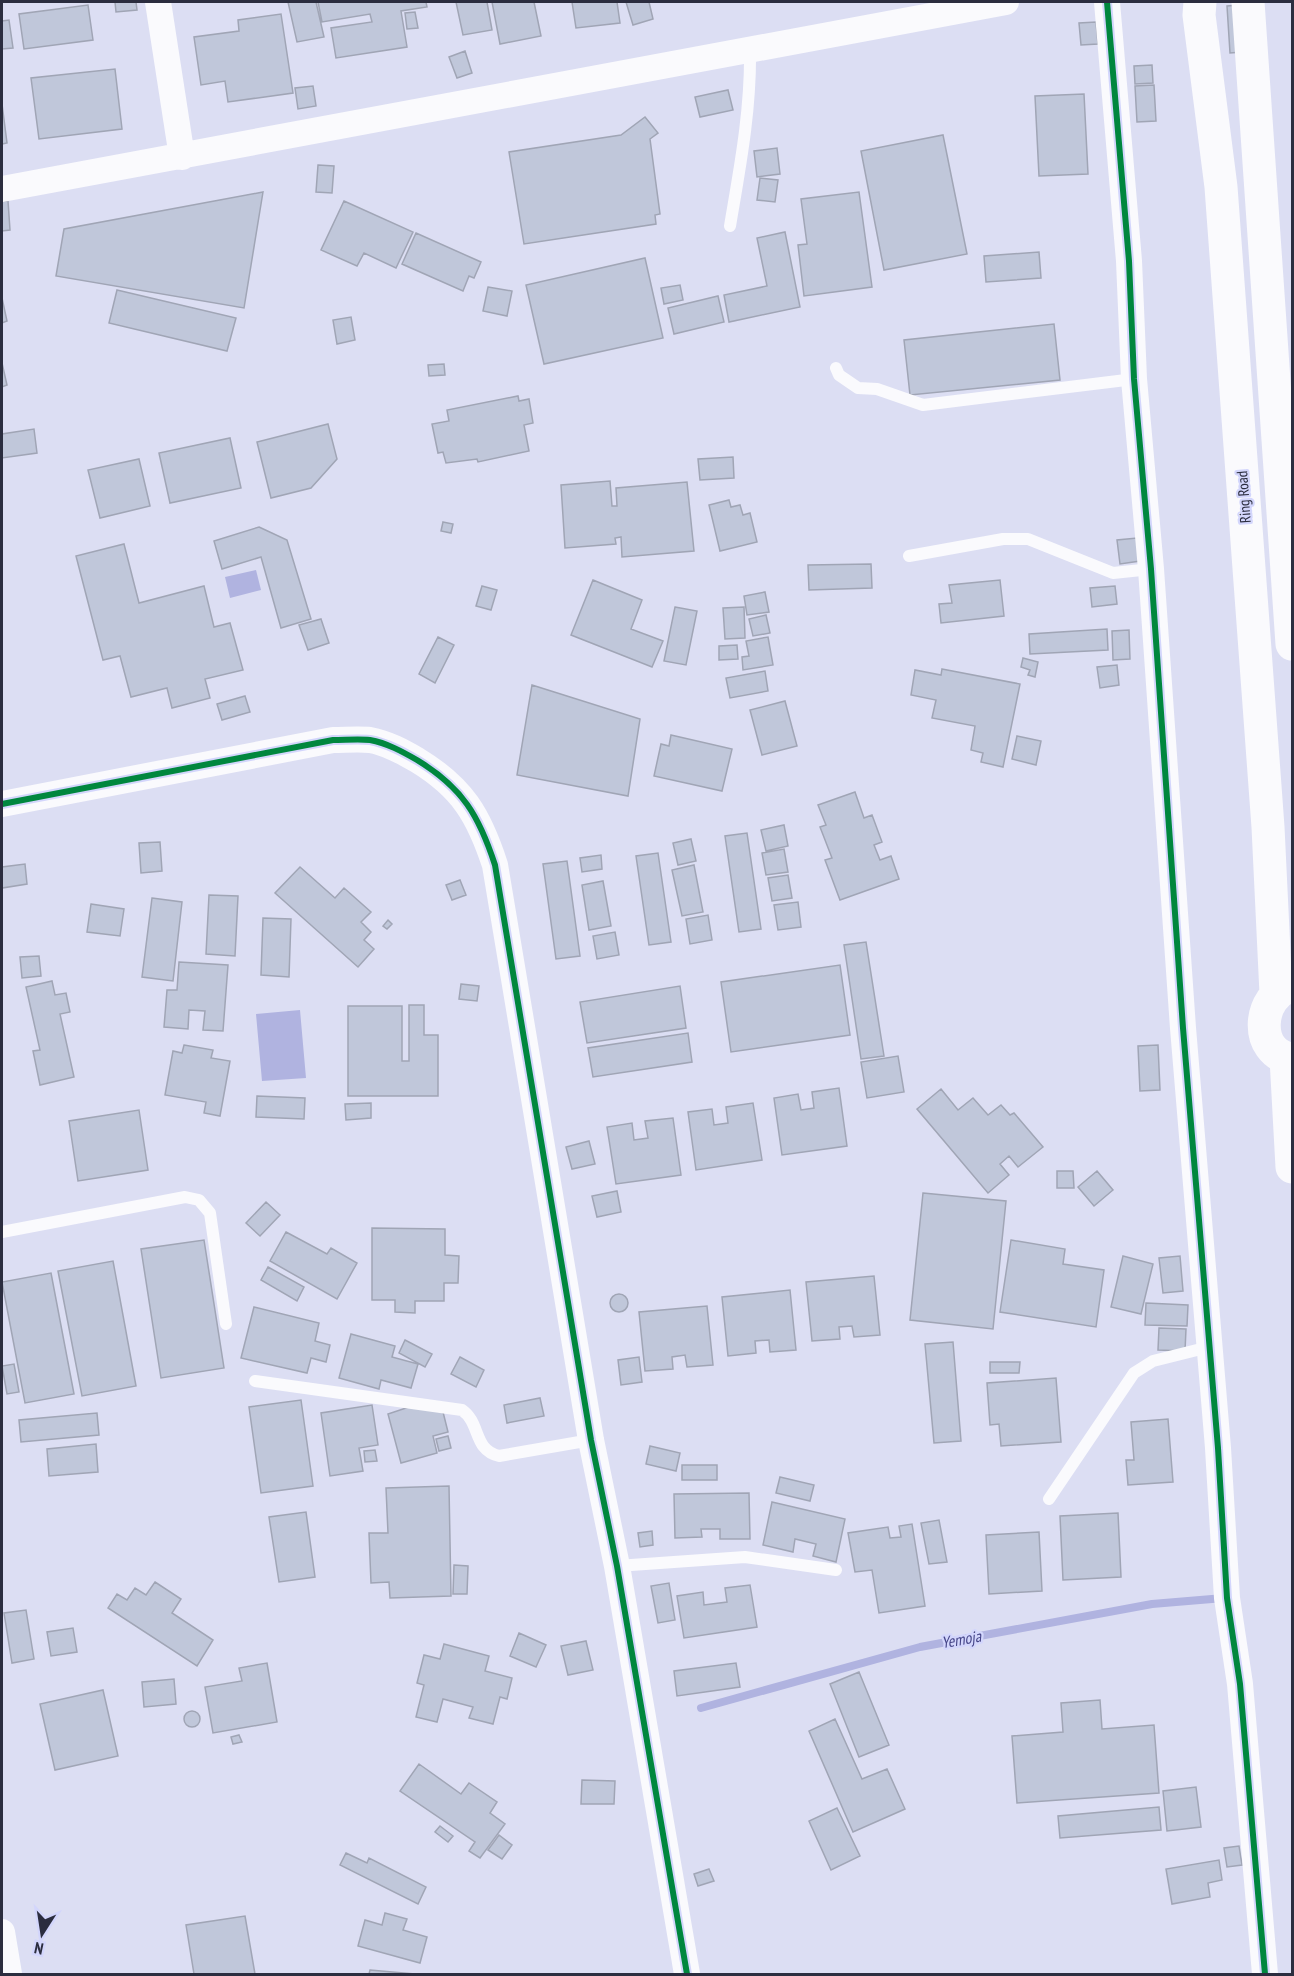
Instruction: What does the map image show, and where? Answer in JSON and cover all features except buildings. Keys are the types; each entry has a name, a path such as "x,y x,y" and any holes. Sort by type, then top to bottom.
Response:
{"main road":[{"name":"Ring Road","path":"1200,2 1199,15 1221,187 1268,827 1284,989 1265,1010 1264,1029 1271,1046 1289,1059 1293,1167"},
{"path":"1248,2 1293,644"}],"street":[{"path":"158,2 182,157"},
{"path":"2,189 1006,2"},
{"path":"1107,2 1129,261 1134,379 1151,569 1183,1028 1227,1598 1240,1684 1265,1974"},
{"path":"2,804 333,740 371,740 401,750 451,783 471,806 485,835 495,865 591,1440 617,1566 687,1974"},
{"path":"2,1932 9,1974"}],"lane":[{"path":"730,226 745,140 751,86 750,49"},
{"path":"836,368 839,375 858,388 877,389 923,405 1134,379"},
{"path":"909,556 1003,539 1028,539 1113,573 1151,569"},
{"path":"2,1232 185,1197 199,1200 210,1213 226,1324"},
{"path":"1049,1498 1134,1373 1154,1361 1209,1347"},
{"path":"255,1381 462,1410 472,1417 481,1447 489,1454 499,1456 591,1440"},
{"path":"617,1566 745,1557 836,1570"}],"water":[{"path":"256,570 261,590 230,598 225,577"},
{"path":"300,1010 306,1078 262,1081 256,1014"}],"waterway":[{"name":"Yemoja","path":"701,1708 920,1647 1152,1604 1224,1598"}],"cycle path":[{"path":"1107,2 1129,261 1134,379 1151,569 1183,1028 1218,1448 1227,1598 1240,1684 1265,1974"},
{"path":"2,804 333,740 370,740 412,757 433,771 458,793 475,818 483,832 495,865 591,1440 617,1566 687,1974"}]}
